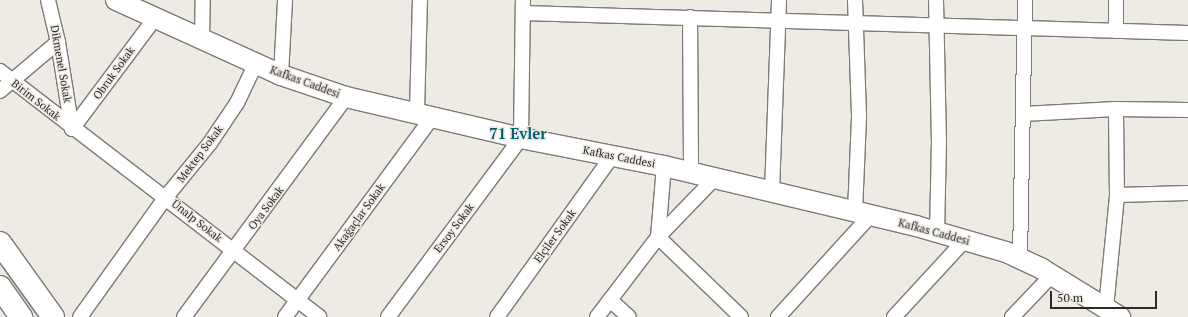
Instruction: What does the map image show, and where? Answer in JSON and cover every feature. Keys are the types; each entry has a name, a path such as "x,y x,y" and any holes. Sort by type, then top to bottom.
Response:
{"main road":[{"path":"0,243 53,317"},
{"path":"0,287 21,317"}],"street":[{"name":"Dikmenel Sokak","path":"48,0 58,42 72,129"},
{"name":"Kafkas Caddesi","path":"116,0 281,75 346,97 425,114 521,138 664,166 937,232 1006,252 1052,275 1113,313"},
{"path":"202,39 203,0"},
{"path":"281,75 285,0"},
{"path":"420,0 425,114"},
{"path":"772,192 780,21 779,0"},
{"path":"778,317 862,214 854,24 855,0"},
{"path":"936,0 935,26 939,140 937,232"},
{"path":"1020,258 1025,0"},
{"path":"1116,0 1116,31"},
{"path":"521,138 523,6 690,17 780,21 1188,33"},
{"path":"690,17 691,173"},
{"name":"Obruk Sokak","path":"72,129 155,18"},
{"path":"0,91 58,42"},
{"name":"Mektep Sokak","path":"80,317 166,197 210,143 237,103 256,63"},
{"name":"Birim Sokak","path":"0,71 72,129"},
{"name":"Oya Sokak","path":"184,317 346,97"},
{"path":"1023,114 1116,110 1188,110"},
{"path":"1113,313 1117,195 1116,110"},
{"name":"Akağaçlar Sokak","path":"285,317 425,114"},
{"name":"Ünalp Sokak","path":"72,129 166,197 319,317"},
{"name":"Ersoy Sokak","path":"388,317 521,138"},
{"name":"Elçiler Sokak","path":"497,317 613,155"},
{"path":"658,237 664,166"},
{"path":"597,317 658,237 715,178"},
{"path":"1117,195 1188,193"},
{"path":"658,237 741,317"},
{"path":"894,317 965,240"},
{"path":"1012,317 1052,275"},
{"path":"610,300 629,317"}],"tram line":[{"path":"0,263 39,317"}],"district":[{"name":"71 Evler","path":"518,134"}]}
